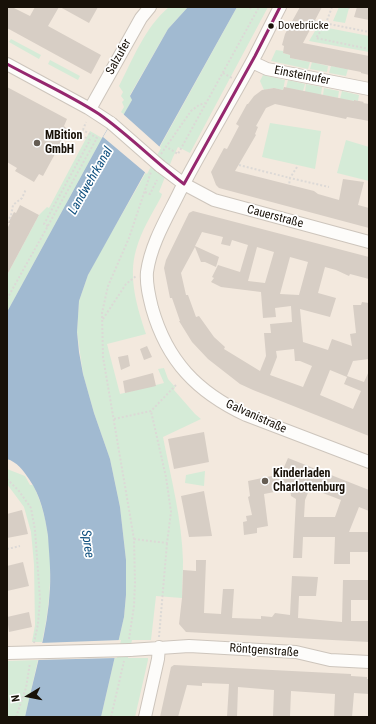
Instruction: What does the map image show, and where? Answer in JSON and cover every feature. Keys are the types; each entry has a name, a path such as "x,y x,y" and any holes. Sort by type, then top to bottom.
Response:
{"street":[{"name":"Salzufer","path":"90,109 141,18 150,7"},
{"path":"184,184 252,62 280,7"},
{"name":"Einsteinufer","path":"252,62 267,69 369,89"},
{"name":"Cauerstraße","path":"7,64 90,109 111,123 160,166 184,184 214,200 369,242"},
{"name":"Galvanistraße","path":"184,184 154,246 147,273 148,286 160,332 175,360 190,377 210,394 228,406 246,415 369,462"},
{"path":"145,717 158,659 159,644"},
{"name":"Röntgenstraße","path":"7,653 128,650 159,644 296,652 330,660 369,662"}],"path":[{"path":"165,146 178,154 259,7"},
{"path":"332,7 326,23 316,38 369,49"},
{"path":"344,7 352,8"},
{"path":"314,21 369,32"},
{"path":"223,73 230,77"},
{"path":"163,150 191,111 199,105 205,104"},
{"path":"48,226 44,224 90,140 82,135 86,122"},
{"path":"7,299 96,138 83,130"},
{"path":"239,165 329,187"},
{"path":"289,185 290,178 297,167"},
{"path":"111,717 128,650 136,582 134,539 103,357 102,313 108,286 129,238 149,176"},
{"path":"145,192 150,194 157,180"},
{"path":"7,222 11,216 13,205 22,198 26,189"},
{"path":"102,320 126,284 136,276"},
{"path":"114,419 151,411 176,385"},
{"path":"151,411 166,477 171,512 159,644"},
{"path":"7,479 19,491 31,508 40,599 38,624 34,645"},
{"path":"134,539 168,543"},
{"path":"7,549 20,546"},
{"path":"16,717 26,688 31,660"}],"green space":[{"path":"169,7 188,7 168,29 130,95 132,100 124,115 121,112 124,107 122,102 124,100 121,96 123,92 119,86 146,34"},
{"path":"237,7 268,7 190,153 178,147 159,192 162,194 161,197 144,229 136,250 133,282 137,303 146,334 107,344 120,394 164,383 158,369 164,368 168,379 175,387 174,390 201,419 163,437 181,530 183,561 182,598 156,596 151,640 132,640 128,658 148,658 135,717 101,717 124,617 126,595 126,560 120,507 110,459 94,413 83,374 77,332 79,301 88,275 98,256"},
{"path":"339,7 349,8 345,23 333,21"},
{"path":"318,26 369,36 369,52 309,41"},
{"path":"11,39 41,55 39,59 9,42"},
{"path":"276,50 283,51 283,53 290,55 290,58 310,62 308,69 271,61"},
{"path":"50,60 80,76 78,80 48,64"},
{"path":"312,62 328,66 327,72 310,69"},
{"path":"331,66 348,69 346,76 329,73"},
{"path":"263,75 285,80 283,90 273,88 264,90 260,81"},
{"path":"288,80 305,84 303,91 286,88"},
{"path":"306,84 322,87 321,95 305,92"},
{"path":"324,88 339,91 338,98 323,95"},
{"path":"342,91 359,95 358,101 340,99"},
{"path":"270,123 321,131 315,169 262,157"},
{"path":"90,131 102,138 7,312 7,275 39,215 47,207 49,208"},
{"path":"346,140 369,147 369,181 337,173"},
{"path":"7,469 25,476 30,485 33,485 46,521 49,542 50,583 46,624 42,642 32,642 35,625 34,564 31,532 24,507 7,484"},
{"path":"205,471 204,486 185,483 186,475"},
{"path":"38,660 25,717 7,717 7,661"}],"water":[{"path":"188,7 237,7 88,275 79,301 77,332 83,374 94,413 110,459 120,507 126,560 126,595 124,617 101,717 25,717 47,620 50,569 48,536 44,514 37,492 17,464 7,459 7,312 102,138 111,123 116,128 132,100 130,96 168,29"}],"pier":[{"path":"122,113 161,148 147,174 103,137 112,122 116,125"},
{"path":"121,640 117,658 36,660 40,643"}],"building":[{"path":"7,7 12,7 30,16 35,7 59,7 48,26 101,55 91,74 7,28"},
{"path":"60,7 98,7 89,23"},
{"path":"300,7 322,7 303,43 369,56 369,75 361,72 290,58 290,55 283,53 284,46 282,45 285,34"},
{"path":"357,7 369,7 369,20 354,17"},
{"path":"7,87 67,119 64,126 68,130 43,176 39,174 34,182 15,171 17,168 7,162"},
{"path":"284,87 369,104 369,121 347,117 346,119 275,104 266,108 256,126 258,127 255,134 256,135 235,171 314,191 318,194 339,200 343,179 364,182 358,205 369,208 369,228 219,188 216,185 211,172 224,148 227,149 239,126 236,124 247,104 262,90 274,88 283,90"},
{"path":"20,205 39,215 7,275 7,229 10,223 8,223"},
{"path":"193,211 369,257 369,279 350,274 349,276 325,267 318,293 336,298 330,317 300,309 303,342 328,350 332,339 352,346 350,334 356,333 353,305 361,305 362,302 369,303 369,359 353,361 347,376 364,382 369,371 369,436 240,384 208,359 192,342 179,321 172,298 170,298 164,268 166,260 189,213","holes":["202,232 223,237 221,244 230,246 232,240 248,245 240,272 218,265 212,277 214,278 211,282 221,287 261,292 263,318 276,317 275,308 291,306 292,322 270,324 271,333 264,333 266,356 260,371 224,349 225,347 214,337 199,316 196,317 188,295 186,295 181,273 195,247 201,262 205,262 216,267 219,257 195,246","257,247 274,252 265,283 248,281","290,257 308,262 299,295 280,294","294,349 295,361 300,361 312,366 303,387 270,375 277,357 276,351","330,370 347,377 344,384 361,391 353,409 320,395"]},
{"path":"147,346 152,357 144,360 140,349"},
{"path":"128,355 130,366 121,370 118,357"},
{"path":"153,373 156,386 125,393 123,381"},
{"path":"204,432 209,462 174,469 168,439"},
{"path":"288,458 369,490 369,511 359,507 349,532 369,532 369,552 350,552 350,564 334,564 335,537 303,537 302,558 293,558 296,499 291,496 290,489 264,494 268,526 257,528 257,533 244,535 243,522 247,521 246,516 252,515 248,497 250,496 248,481 281,474","holes":["310,488 341,500 335,517 304,517 305,500"]},
{"path":"204,491 212,536 189,537 181,496"},
{"path":"22,510 28,534 7,538 7,514"},
{"path":"196,560 206,560 204,613 221,614 223,589 234,589 232,618 261,619 261,616 272,617 275,613 290,615 292,576 318,577 316,596 299,596 298,618 342,622 343,580 369,580 369,600 351,600 351,621 369,621 369,642 186,632 179,624 183,570 196,571"},
{"path":"23,562 29,586 7,591 7,566"},
{"path":"29,612 32,627 9,632 7,617"},
{"path":"174,665 351,674 351,676 367,677 367,679 369,679 369,694 354,693 352,717 334,717 335,694 291,691 290,717 273,717 274,690 238,687 237,717 227,717 229,684 202,683 202,686 187,685 178,717 160,717 171,667"}],"transit line":[{"path":"184,184 255,56 280,7"},
{"path":"7,64 65,94 99,114 184,184"}],"place":[{"name":"Dovebrücke","path":"271,26"},
{"name":"MBition GmbH","path":"37,143"},
{"name":"Kinderladen Charlottenburg","path":"265,481"}],"water label":[{"name":"Landwehrkanal","path":"91,181"},
{"name":"Spree","path":"87,544"}]}
